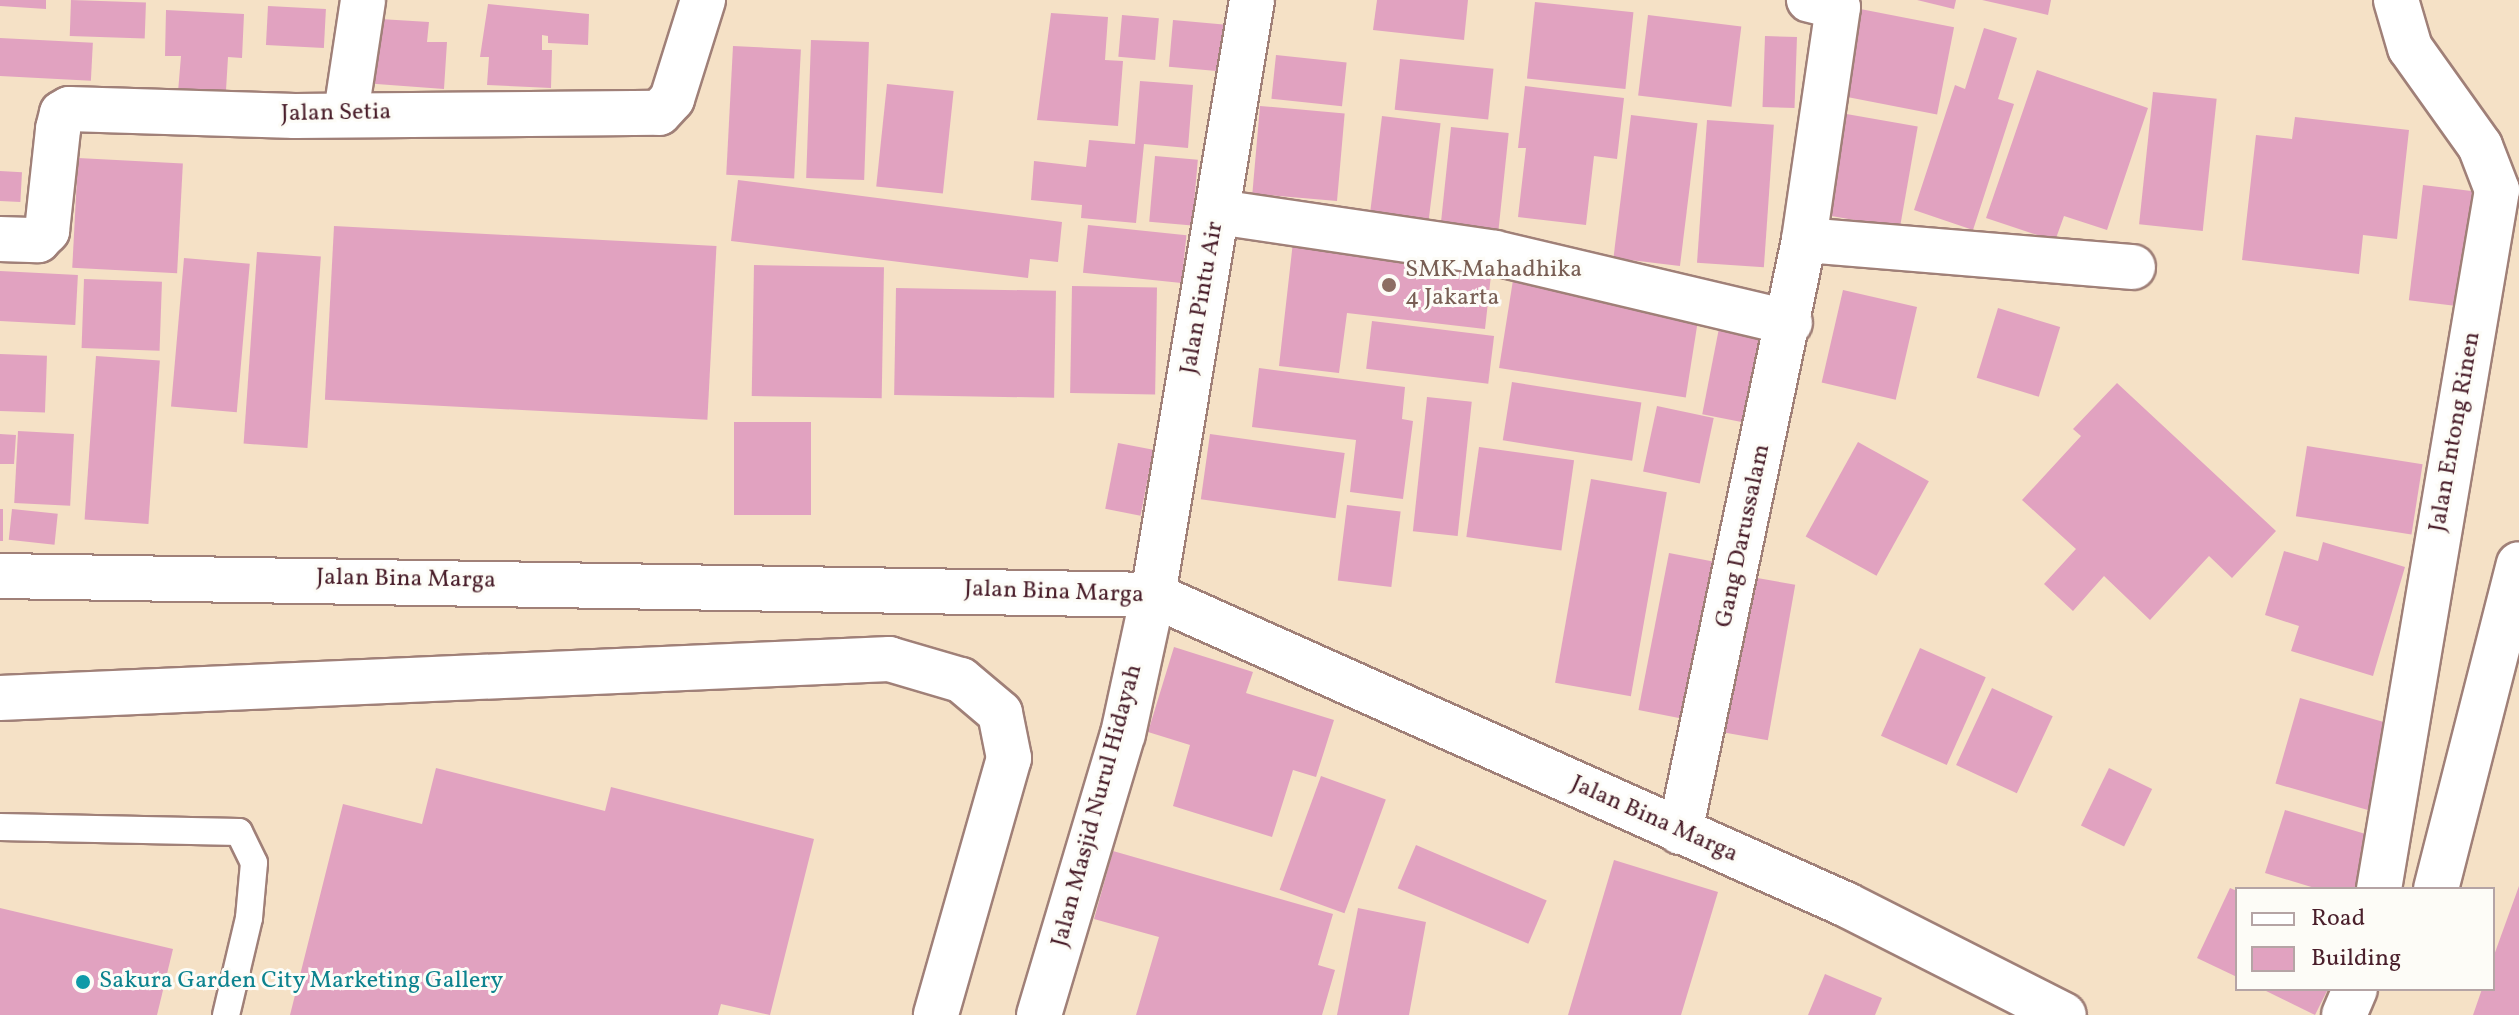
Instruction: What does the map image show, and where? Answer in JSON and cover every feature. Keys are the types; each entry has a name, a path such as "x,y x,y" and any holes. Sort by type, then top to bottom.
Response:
{"street":[{"path":"346,113 363,0"},
{"name":"Jalan Setia","path":"0,239 38,240 47,231 58,129 62,113 69,109 659,113 672,99 703,0"},
{"name":"Jalan Pintu Air","path":"1153,595 1252,0"},
{"name":"Jalan Entong Rinen","path":"2379,887 2497,190 2480,146 2410,48 2396,0"},
{"name":"Gang Darussalam","path":"1680,832 1790,323 1804,240 1824,3"},
{"path":"1218,212 1495,253 1790,323"},
{"path":"1804,240 2133,267"},
{"path":"2437,887 2519,564"},
{"name":"Jalan Bina Marga","path":"0,576 1153,595 1847,905 2064,1015"},
{"name":"Jalan Masjid Nurul Hidayah","path":"1039,1015 1123,734 1153,595"},
{"path":"0,698 889,659 961,680 1000,713 1009,758 936,1015"},
{"path":"2344,1015 2354,991"}],"lane":[{"path":"0,827 239,832 254,863 249,918 226,1015"}],"building":[{"path":"0,0 46,0 46,9 0,6"},
{"path":"71,0 146,3 145,39 70,36"},
{"path":"1377,0 1468,0 1464,40 1373,30"},
{"path":"1917,0 1956,0 1954,9"},
{"path":"1982,0 2051,0 2048,15"},
{"path":"1535,2 1633,12 1625,89 1527,79"},
{"path":"488,4 589,14 588,45 548,43 548,36 542,35 542,50 552,50 551,88 487,85 489,57 480,57"},
{"path":"268,6 326,9 324,48 266,45"},
{"path":"1850,7 1954,27 1937,115 1833,94"},
{"path":"166,10 244,14 242,58 228,57 225,107 177,104 181,56 165,56"},
{"path":"1051,13 1108,17 1105,60 1123,61 1118,126 1037,120"},
{"path":"1122,15 1159,18 1155,60 1118,57"},
{"path":"1648,15 1741,26 1731,107 1638,95"},
{"path":"380,19 429,22 427,42 447,42 444,89 363,83"},
{"path":"1173,20 1232,25 1228,72 1169,67"},
{"path":"1984,28 2017,38 1998,99 2014,104 1973,230 1914,210 1955,85 1965,89"},
{"path":"1765,36 1797,37 1795,108 1763,107"},
{"path":"0,38 93,43 91,81 0,76"},
{"path":"811,40 869,42 864,180 806,178"},
{"path":"733,46 801,50 794,178 726,175"},
{"path":"1276,55 1347,62 1342,106 1271,99"},
{"path":"1400,59 1493,69 1488,120 1395,110"},
{"path":"2037,70 2148,108 2107,230 2064,216 2055,241 1986,218"},
{"path":"1140,81 1193,85 1188,148 1144,144 1136,223 1081,218 1082,205 1031,200 1034,161 1086,167 1089,140 1135,144"},
{"path":"887,84 954,91 943,193 876,186"},
{"path":"1525,86 1624,98 1617,159 1594,156 1586,225 1518,217 1526,148 1518,148"},
{"path":"2153,92 2217,99 2203,231 2139,224"},
{"path":"1260,106 1345,113 1337,201 1252,194"},
{"path":"1835,112 1918,127 1900,228 1817,213"},
{"path":"1631,115 1698,123 1680,266 1613,258"},
{"path":"1382,116 1441,123 1428,229 1369,222"},
{"path":"2295,117 2409,130 2397,239 2363,235 2359,274 2242,260 2256,135 2292,139"},
{"path":"1707,120 1774,125 1764,267 1697,263"},
{"path":"1451,127 1509,133 1498,231 1441,224"},
{"path":"1155,156 1198,160 1192,225 1149,222"},
{"path":"78,158 183,163 177,273 72,268"},
{"path":"0,171 22,172 20,202 0,201"},
{"path":"738,180 1062,222 1058,262 1030,259 1028,278 731,241"},
{"path":"2423,185 2490,193 2475,308 2409,300"},
{"path":"1088,225 1186,235 1181,283 1083,273"},
{"path":"334,226 716,246 707,420 325,400"},
{"name":"SMK Mahadhika 4 Jakarta","path":"1294,233 1493,257 1485,329 1347,313 1339,373 1279,366"},
{"path":"257,252 321,256 307,448 244,444"},
{"path":"184,258 250,264 237,412 171,406"},
{"path":"754,265 884,267 882,398 752,396"},
{"path":"0,271 78,275 75,325 0,321"},
{"path":"84,279 162,282 160,351 82,348"},
{"path":"1513,280 1700,310 1686,397 1499,368"},
{"path":"1072,286 1157,287 1155,394 1070,393"},
{"path":"896,288 1056,291 1054,398 894,395"},
{"path":"1843,290 1917,307 1896,400 1822,383"},
{"path":"1998,308 2060,327 2039,397 1977,378"},
{"path":"1372,321 1494,336 1488,384 1366,369"},
{"path":"1720,323 1768,332 1750,424 1702,414"},
{"path":"0,354 47,356 45,413 0,411"},
{"path":"96,356 160,360 148,524 85,520"},
{"path":"1259,368 1405,387 1402,419 1413,421 1403,499 1350,492 1356,440 1252,427"},
{"path":"1512,382 1641,402 1632,461 1503,440"},
{"path":"2117,383 2276,531 2232,578 2209,556 2150,620 2104,576 2073,611 2044,584 2076,549 2022,500 2081,436 2073,429"},
{"path":"1427,397 1472,402 1458,536 1413,531"},
{"path":"1657,406 1714,418 1700,484 1643,472"},
{"path":"734,422 811,422 811,515 734,515"},
{"path":"18,431 74,434 70,506 14,503"},
{"path":"0,434 16,435 14,464 0,464"},
{"path":"1210,434 1345,453 1335,518 1201,499"},
{"path":"1858,442 1929,481 1876,576 1806,536"},
{"path":"1118,443 1153,450 1141,516 1105,509"},
{"path":"2307,446 2423,464 2411,534 2296,516"},
{"path":"1479,447 1574,460 1561,550 1466,537"},
{"path":"1591,479 1667,492 1631,696 1555,683"},
{"path":"1347,505 1401,512 1391,587 1338,580"},
{"path":"0,509 3,509 3,541 0,541"},
{"path":"12,509 58,514 55,545 9,540"},
{"path":"2323,542 2405,567 2373,676 2291,651 2299,626 2265,615 2284,551 2318,561"},
{"path":"1669,553 1726,564 1695,721 1638,710"},
{"path":"1746,576 1795,585 1768,740 1719,732"},
{"path":"1174,647 1253,672 1246,693 1334,720 1316,777 1293,770 1272,837 1173,806 1190,745 1148,732"},
{"path":"1920,648 1986,677 1947,765 1881,736"},
{"path":"1992,688 2053,716 2017,793 1956,765"},
{"path":"2300,698 2403,727 2378,813 2275,784"},
{"path":"436,768 605,811 611,787 814,839 770,1015 721,1004 718,1015 290,1015 343,804 422,824"},
{"path":"2109,768 2152,789 2124,847 2081,826"},
{"path":"1321,776 1386,800 1344,913 1280,890"},
{"path":"2285,810 2379,838 2364,887 2311,887 2265,873"},
{"path":"1416,845 1547,900 1528,944 1398,888"},
{"path":"1113,851 1333,914 1318,965 1335,970 1322,1015 1136,1015 1159,937 1094,919"},
{"path":"1614,860 1718,892 1681,1015 1568,1015"},
{"path":"2519,886 2519,1015 2473,1015 2481,991 2495,991 2495,952"},
{"path":"2230,888 2235,890 2235,976 2197,958"},
{"name":"Sakura Garden City Marketing Gallery","path":"0,908 173,949 157,1015 0,1015"},
{"path":"1358,908 1426,922 1409,1015 1337,1015"},
{"path":"1825,974 1882,998 1875,1015 1808,1015"},
{"path":"2266,991 2327,991 2315,1015"}],"place":[{"name":"SMK Mahadhika 4 Jakarta","path":"1389,285"},
{"name":"Sakura Garden City Marketing Gallery","path":"83,982"}]}
